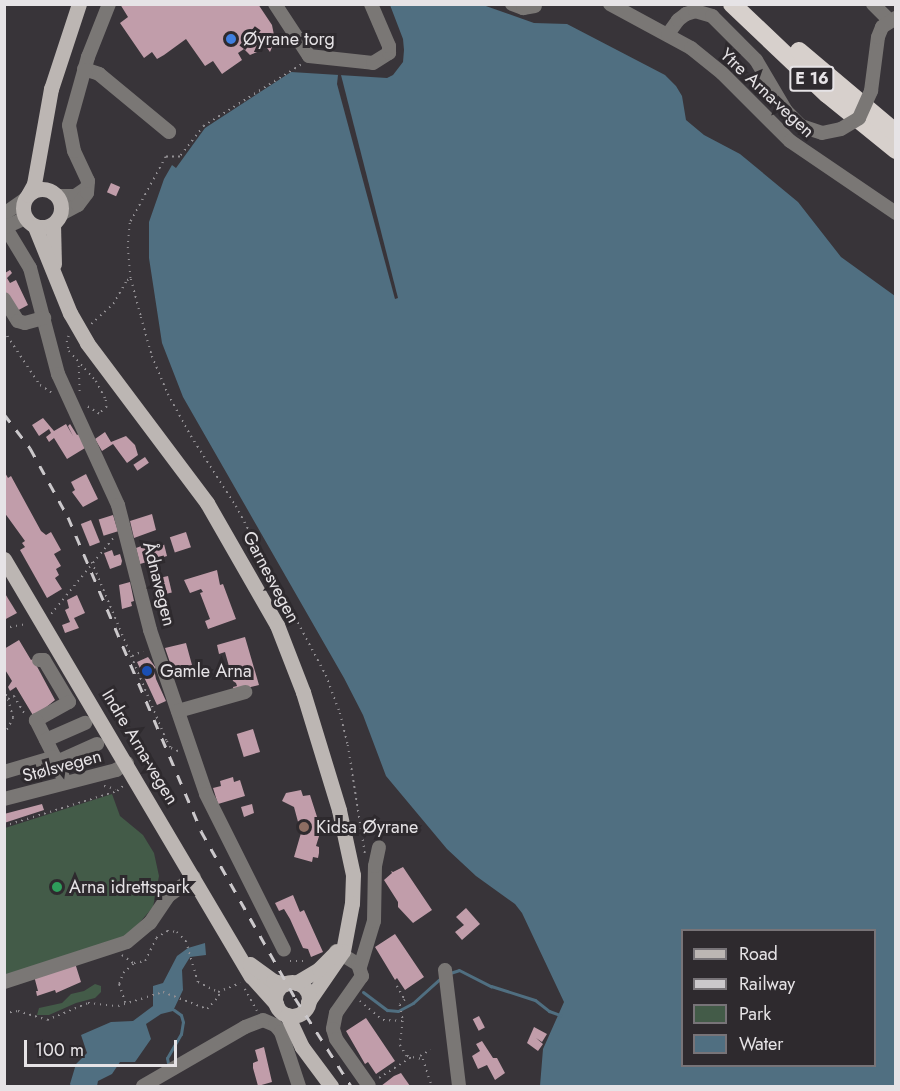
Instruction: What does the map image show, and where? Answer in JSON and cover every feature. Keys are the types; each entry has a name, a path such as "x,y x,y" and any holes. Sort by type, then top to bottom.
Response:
{"highway":[{"name":"E 16","path":"732,4 827,94 896,150"},
{"name":"E 16","path":"745,4 896,133"}],"main road":[{"path":"44,130 46,166 62,208 57,219 41,228 30,222 26,197 34,184 51,89 79,4"},
{"path":"26,197 40,189 55,194"},
{"name":"Garnesvegen","path":"55,276 57,219"},
{"name":"Garnesvegen","path":"30,222 70,313 87,343 207,503 277,626 303,692 349,852 353,875 352,903 345,938 339,953 306,1006"},
{"name":"Indre Arna-vegen","path":"4,559 258,985 276,1004"},
{"name":"Garnesvegen","path":"291,984 319,969 339,953"},
{"name":"Indre Arna-vegen","path":"241,956 264,976 291,984"},
{"path":"314,1062 306,1037 306,990 291,984 276,993 276,1004 286,1016 302,1047 331,1086"},
{"path":"286,1016 298,1015 306,1006"}],"street":[{"path":"57,219 78,205 85,197 88,186 85,172 70,138 74,100 109,4"},
{"path":"275,4 309,56 373,63 389,53 389,46 371,4"},
{"path":"512,4 524,8 535,6"},
{"name":"Ytre Arna-vegen","path":"610,4 668,34 722,73 798,148 896,213"},
{"path":"668,34 678,20 686,14 695,11 712,16 756,60 786,111 801,126 822,133 841,129 859,118 871,91 878,37 892,19 873,4"},
{"path":"84,69 99,74 169,132"},
{"path":"55,194 75,196 88,186"},
{"path":"5,222 26,197"},
{"path":"5,222 30,222"},
{"name":"Ådnavegen","path":"5,222 30,268 69,403 111,486 124,526 150,630 206,794 284,956"},
{"path":"4,299 18,321 25,323 44,318"},
{"path":"39,660 44,660 69,702 36,720 65,783"},
{"path":"178,711 245,692"},
{"path":"46,740 85,723"},
{"path":"4,772 56,760 97,744"},
{"name":"Stølsvegen","path":"4,799 116,770 127,763"},
{"path":"369,1086 336,1040 333,1029 336,1013 362,976 360,967 374,921 375,866 379,847"},
{"path":"4,982 127,942 150,923 168,896 194,877"},
{"path":"339,953 360,967"},
{"path":"446,974 459,1086"},
{"path":"143,1086 245,1027 263,1020 275,1025 280,1032 299,1086"}],"path":[{"path":"309,56 303,60 300,67 290,70 204,126 180,157 166,157 130,223 128,247 131,279 152,356 168,394 191,436 236,506 326,675 340,713 348,745 365,862"},
{"path":"89,326 113,304 127,280 131,279"},
{"path":"4,331 40,385 56,395 60,394"},
{"path":"70,336 67,346 79,365 96,381 106,399 107,407 99,414 85,405"},
{"path":"76,398 81,387 81,376 77,370 79,365"},
{"path":"47,616 67,597 92,562 124,526"},
{"path":"92,562 167,741 171,748 179,751"},
{"path":"4,628 31,624"},
{"path":"4,689 13,718 4,735"},
{"path":"8,699 14,696 23,712"},
{"path":"4,826 117,791 124,785"},
{"path":"126,1004 119,986 121,975 134,963 147,959 159,934 167,931 177,932 185,939 198,982 218,992 241,983"},
{"path":"284,956 311,962"},
{"path":"397,986 405,1000 401,1003 403,1021 399,1046 407,1056 419,1056 430,1050"},
{"path":"4,1013 18,1011 47,1020 88,1003 118,1006 163,992 207,1009 219,996 218,992"},
{"path":"351,993 383,1020 403,1021"},
{"path":"369,1086 412,1056"},
{"path":"419,1056 427,1066 432,1086"}],"green space":[{"path":"112,794 120,816 143,835 154,853 159,876 153,907 128,936 5,977 5,828"},
{"path":"95,984 101,986 101,992 95,998 76,1003 49,1015 37,1015 39,1008 62,1003 71,994 84,991"}],"water":[{"path":"390,5 483,5 534,23 567,24 665,75 682,96 686,120 704,135 740,154 798,202 841,257 895,296 895,1086 540,1086 543,1049 564,1002 522,913 515,904 476,876 447,849 386,776 363,715 344,678 183,397 162,343 149,258 149,222 164,179 172,165 176,168 205,128 291,72 387,78 393,75 403,62 403,39"},
{"path":"205,943 206,955 190,957 182,970 183,990 173,1011 161,1014 146,1024 151,1039 135,1062 120,1062 112,1074 98,1081 97,1086 71,1086 76,1064 87,1053 81,1035 111,1022 133,1021 153,1006 153,986 163,983 177,956 188,948"}],"pier":[{"path":"338,75 341,75 398,298 395,299 337,84"}],"building":[{"name":"Øyrane torg","path":"120,4 258,4 272,25 275,40 270,52 265,45 262,50 250,55 244,49 238,53 242,60 222,74 213,61 205,66 186,39 157,59 152,52 144,58 120,23 128,17"},
{"path":"111,183 120,187 116,196 107,192"},
{"path":"10,270 12,273 7,278 10,283 16,280 28,305 13,313 5,295 5,273"},
{"path":"43,418 54,431 66,424 73,436 68,426 70,424 77,435 79,434 85,448 67,459 54,438 49,442 46,437 51,433 49,429 39,436 32,425"},
{"path":"105,432 111,442 126,436 135,445 138,455 127,463 113,444 102,451 95,439"},
{"path":"145,457 149,463 137,471 133,465"},
{"path":"4,471 8,478 11,476 41,531 46,535 51,532 61,550 54,554 61,566 56,569 59,575 55,578 62,589 47,598 20,550 25,547 22,543 25,541 4,512"},
{"path":"86,474 98,499 83,507 72,492 75,490 71,482"},
{"path":"152,514 156,530 134,538 130,521"},
{"path":"113,515 118,531 104,536 99,519"},
{"path":"91,520 100,542 90,546 81,524"},
{"path":"186,532 191,547 175,552 170,537"},
{"path":"164,544 167,556 140,564 136,548 144,545 145,549"},
{"path":"112,550 114,556 120,554 122,561 121,565 110,569 104,553"},
{"path":"217,570 220,585 223,584 236,619 208,629 205,621 210,619 200,593 203,592 201,589 190,593 184,580"},
{"path":"168,576 172,593 155,596 151,580"},
{"path":"130,582 134,601 131,602 132,606 122,609 119,585"},
{"path":"4,592 17,613 4,620"},
{"path":"77,595 85,613 74,618 79,628 65,633 62,625 70,622 65,610 69,608 67,600"},
{"path":"245,637 259,685 234,691 233,687 237,686 233,681 225,652 219,654 217,645"},
{"path":"19,640 31,660 33,659 55,700 34,717 16,687 10,691 8,687 12,681 4,668 4,649"},
{"path":"186,643 192,665 187,667 189,672 175,677 165,648"},
{"path":"148,657 156,668 154,669 156,679 166,701 157,705 137,662"},
{"path":"253,729 260,752 244,757 237,734"},
{"path":"233,777 234,782 240,780 245,796 218,804 213,788 221,786 220,781"},
{"path":"301,790 303,796 310,795 319,823 320,833 316,846 319,847 319,853 318,858 313,857 312,862 294,857 301,833 294,807 282,801 286,793"},
{"path":"42,804 44,810 4,823 4,814"},
{"path":"252,804 254,813 244,817 241,807"},
{"path":"403,867 432,910 413,923 398,907 398,902 384,880 392,873 391,871"},
{"path":"293,895 300,912 304,910 323,952 311,957 308,949 303,948 284,909 279,911 275,903"},
{"path":"466,908 480,924 462,940 455,932 464,925 456,917"},
{"path":"395,934 424,977 405,990 397,978 395,980 375,947"},
{"path":"75,963 81,982 56,993 55,990 37,996 34,976"},
{"path":"479,1016 485,1028 479,1031 473,1019"},
{"path":"366,1018 395,1061 376,1074 368,1062 365,1064 346,1031"},
{"path":"534,1027 547,1034 542,1042 536,1038 543,1044 538,1051 527,1043"},
{"path":"482,1041 493,1058 497,1058 505,1073 495,1080 487,1065 478,1069 472,1056 480,1051 476,1044"},
{"path":"264,1047 272,1082 258,1086 253,1068 253,1063 258,1061 255,1050"},
{"path":"401,1073 410,1086 381,1086 394,1076"}],"waterway":[{"path":"450,973 459,970 491,986 535,1000 549,1011 560,1015"},
{"path":"363,992 387,1010 398,1011 413,1003 442,977"},
{"path":"168,1063 167,1058 181,1034 183,1022 181,1015 174,1010"}],"railway":[{"path":"4,414 30,448 68,517 201,831 295,998 351,1086"}],"place":[{"name":"Øyrane torg","path":"231,39"},
{"name":"Gamle Arna","path":"147,671"},
{"name":"Kidsa Øyrane","path":"304,827"},
{"name":"Arna idrettspark","path":"57,887"}]}
